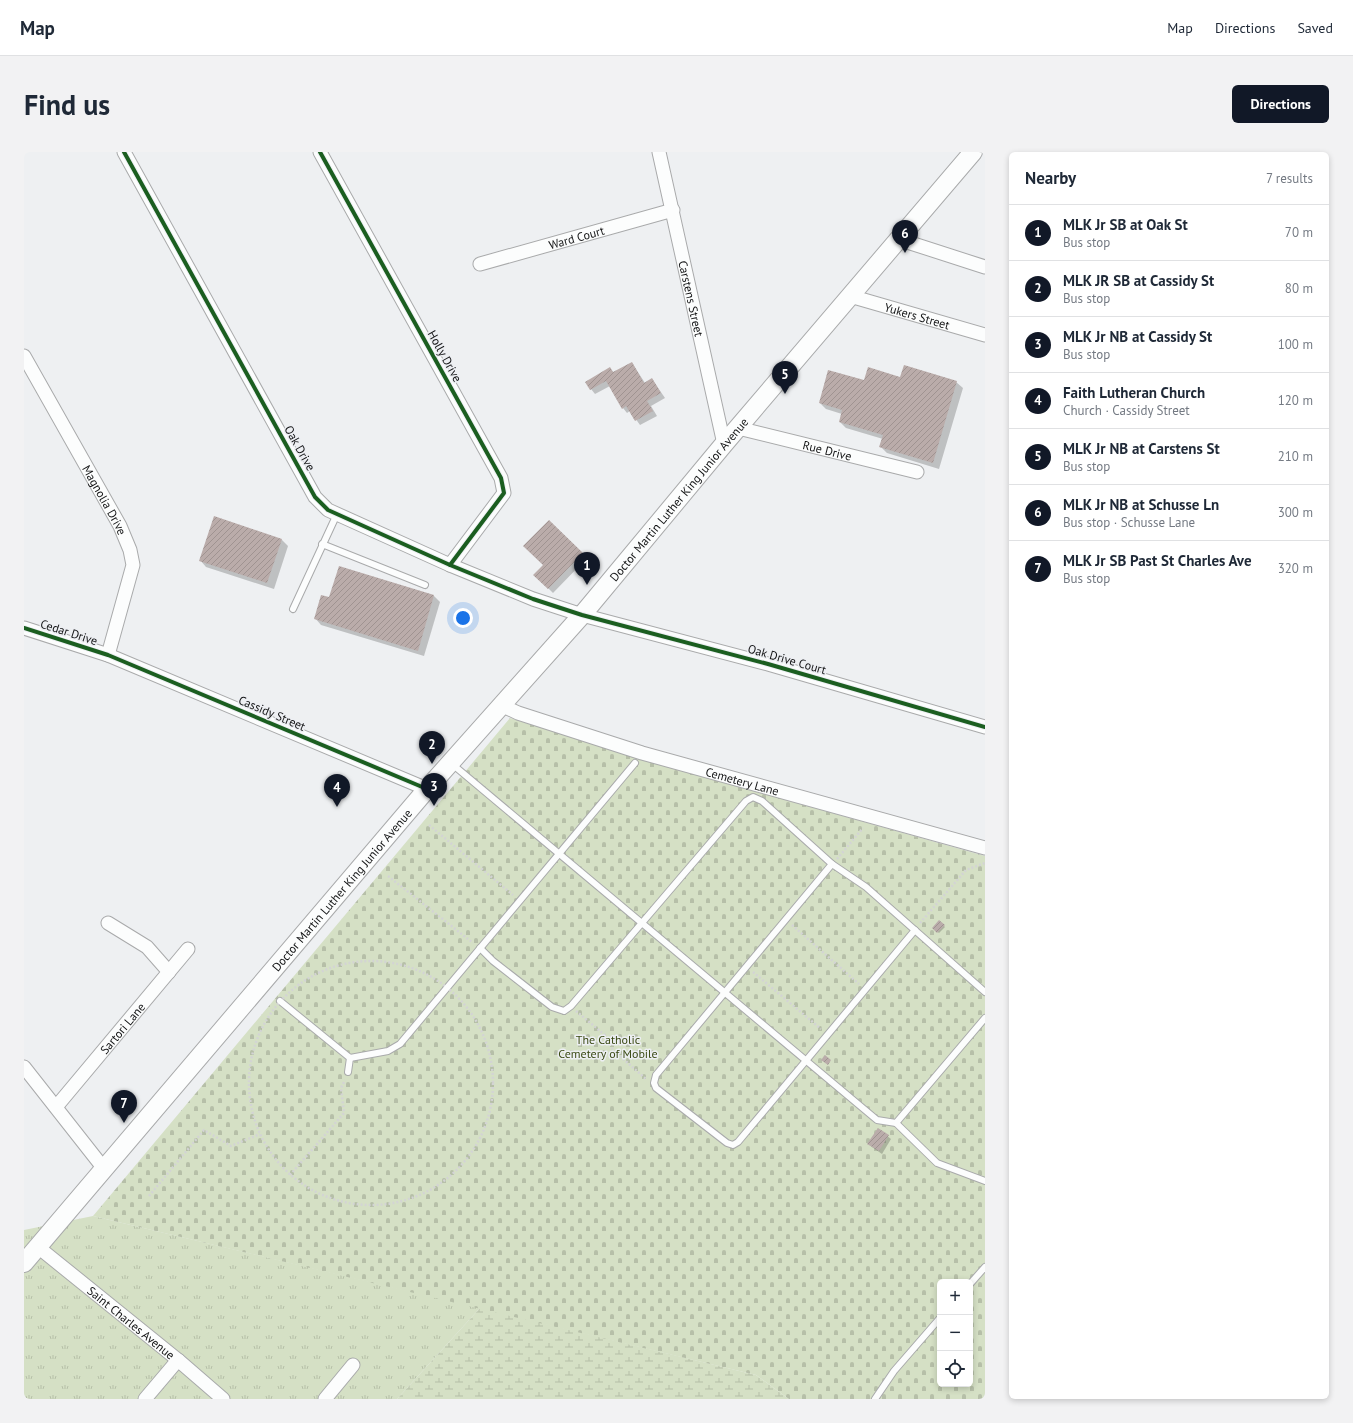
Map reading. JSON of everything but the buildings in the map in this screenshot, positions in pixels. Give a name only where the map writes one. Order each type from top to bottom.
[{"type":"main road","name":"Doctor Martin Luther King Junior Avenue","points":[[24,1263],[105,1170],[428,789],[582,615],[724,444],[973,152]]},
{"type":"street","name":"Oak Drive","points":[[124,152],[315,497],[328,510],[450,566],[533,599],[582,615]]},
{"type":"street","name":"Holly Drive","points":[[320,152],[501,478],[504,493],[450,566]]},
{"type":"street","name":"Carstens Street","points":[[659,152],[724,444]]},
{"type":"street","name":"Ward Court","points":[[480,264],[673,210]]},
{"type":"street","points":[[898,239],[985,267]]},
{"type":"street","name":"Yukers Street","points":[[850,296],[985,335]]},
{"type":"street","name":"Magnolia Drive","points":[[24,356],[120,526],[130,550],[133,566],[108,655]]},
{"type":"street","name":"Rue Drive","points":[[738,428],[917,472]]},
{"type":"street","name":"Oak Drive Court","points":[[582,615],[768,664],[985,727]]},
{"type":"street","name":"Cedar Drive","points":[[24,628],[108,655]]},
{"type":"street","name":"Cassidy Street","points":[[108,655],[428,789]]},
{"type":"street","name":"Cemetery Lane","points":[[503,706],[518,713],[642,753],[985,848]]},
{"type":"street","points":[[108,923],[146,947],[169,972]]},
{"type":"street","name":"Sartori Lane","points":[[56,1107],[188,949]]},
{"type":"street","points":[[24,1067],[105,1170]]},
{"type":"street","name":"Saint Charles Avenue","points":[[38,1247],[178,1360],[223,1399]]},
{"type":"street","points":[[145,1399],[178,1360]]},
{"type":"street","points":[[324,1399],[353,1365]]},
{"type":"lane","points":[[293,609],[337,514]]},
{"type":"lane","points":[[322,544],[425,585]]},
{"type":"lane","points":[[280,1001],[350,1058],[388,1051],[400,1044],[635,763]]},
{"type":"lane","points":[[451,764],[877,1120],[896,1123],[937,1163],[985,1181]]},
{"type":"lane","points":[[480,948],[492,960],[552,1007],[564,1011],[571,1006],[746,801],[754,797],[762,800],[832,864],[866,887],[985,992]]},
{"type":"lane","points":[[832,864],[656,1075],[654,1083],[656,1088],[727,1143],[733,1145],[738,1142],[915,930]]},
{"type":"lane","points":[[896,1123],[985,1018]]},
{"type":"lane","points":[[348,1072],[350,1058]]},
{"type":"lane","points":[[973,1281],[985,1267]]},
{"type":"lane","points":[[875,1399],[894,1371],[937,1321]]},
{"type":"path","points":[[429,825],[520,900]]},
{"type":"path","points":[[832,864],[864,828]]},
{"type":"path","points":[[915,930],[966,870],[985,862]]},
{"type":"path","points":[[388,876],[480,948]]},
{"type":"path","points":[[786,920],[865,990]]},
{"type":"path","points":[[361,960],[392,962],[406,966],[421,971],[448,987],[472,1013],[488,1045],[492,1066],[494,1080],[490,1115],[476,1148],[453,1175],[424,1195],[390,1205],[354,1205],[320,1195],[290,1175],[273,1156],[260,1134],[252,1107],[249,1079],[252,1058],[264,1025],[280,1001],[303,981],[324,970],[330,967],[361,960]]},
{"type":"path","points":[[747,966],[828,1035]]},
{"type":"path","points":[[571,1006],[606,1036],[613,1050],[647,1080],[654,1083]]},
{"type":"path","points":[[290,1175],[344,1113],[341,1088],[348,1072]]},
{"type":"path","points":[[149,1196],[204,1130],[231,1146],[260,1134]]},
{"type":"green space","name":"The Catholic Cemetery of Mobile","points":[[510,718],[647,761],[985,856],[985,1399],[789,1399],[756,1375],[93,1216]]},
{"type":"green space","points":[[93,1216],[480,1308],[397,1399],[24,1399],[24,1230]]},
{"type":"green space","points":[[480,1308],[756,1375],[789,1399],[397,1399]]},
{"type":"cycle path","points":[[124,152],[315,497],[328,510],[450,565],[533,599],[582,615],[768,664],[985,727]]},
{"type":"cycle path","points":[[320,152],[501,478],[504,493],[450,565]]},
{"type":"cycle path","points":[[24,628],[108,655],[427,789]]},
{"type":"place","name":"MLK Jr NB at Schusse Ln","points":[[905,253]]},
{"type":"place","name":"MLK Jr NB at Carstens St","points":[[785,394]]},
{"type":"place","name":"MLK Jr SB at Oak St","points":[[587,585]]},
{"type":"place","name":"MLK JR SB at Cassidy St","points":[[432,764]]},
{"type":"place","name":"MLK Jr NB at Cassidy St","points":[[434,806]]},
{"type":"place","name":"Faith Lutheran Church","points":[[337,807]]},
{"type":"place","name":"MLK Jr SB Past St Charles Ave","points":[[124,1123]]}]
